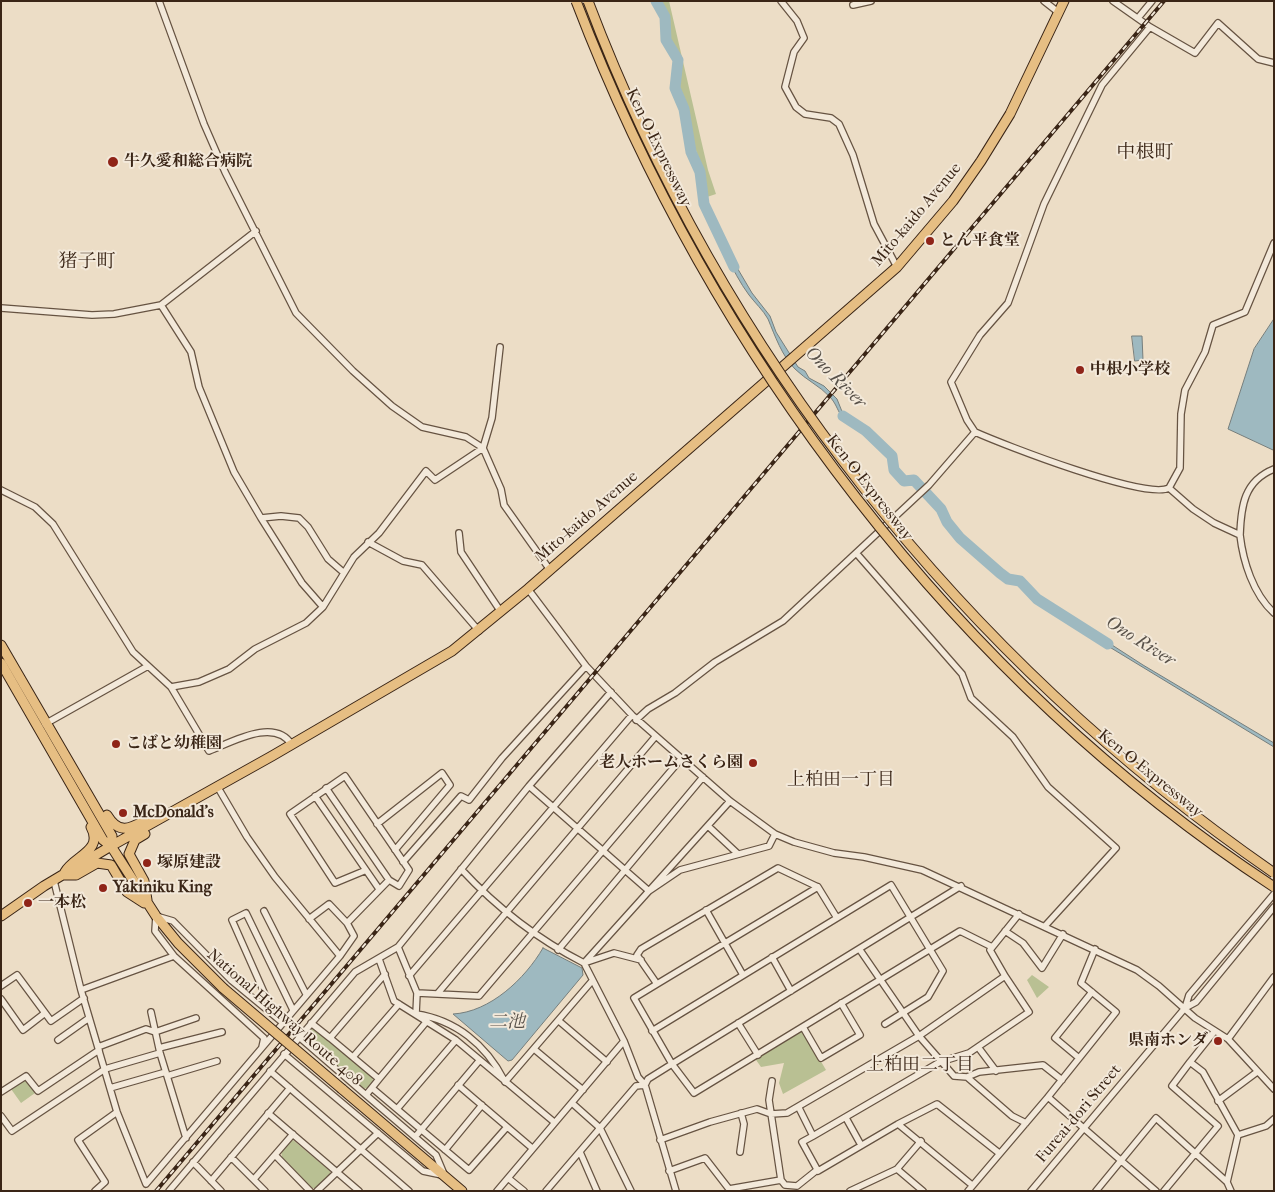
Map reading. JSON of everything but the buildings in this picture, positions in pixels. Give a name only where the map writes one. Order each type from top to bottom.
[{"type":"highway","name":"Ken-O Expressway","points":[[576,1],[643,156],[688,244],[771,380],[840,477],[928,584],[978,638],[1038,697],[1152,796],[1226,854],[1274,887]]},
{"type":"highway","name":"Ken-O Expressway","points":[[588,1],[654,154],[732,298],[793,392],[873,502],[985,629],[1050,694],[1103,742],[1168,795],[1274,873]]},
{"type":"highway","name":"Mito-kaido Avenue","points":[[1,916],[111,846],[292,745],[452,651],[479,631],[528,589],[897,267],[953,201],[981,161],[1010,114],[1064,1]]},
{"type":"highway","points":[[1,645],[74,790],[94,838],[91,850],[69,864],[63,875],[76,875],[97,863],[111,865],[127,892],[148,906]]},
{"type":"highway","points":[[1,664],[84,788],[112,836],[111,846]]},
{"type":"highway","points":[[84,788],[94,794],[112,824],[122,829],[131,827],[169,809],[176,810]]},
{"type":"highway","points":[[74,790],[103,840],[111,846]]},
{"type":"highway","points":[[148,906],[144,881],[130,854],[135,840],[149,832],[160,819]]},
{"type":"highway","name":"National Highway Route 408","points":[[111,846],[148,906],[185,950],[223,988],[462,1191]]},
{"type":"street","points":[[159,1],[204,124],[225,172],[296,313],[353,371],[392,406],[422,427],[466,437],[483,448],[501,489],[504,505],[550,570]]},
{"type":"street","points":[[781,1],[797,22],[804,38],[794,52],[785,87],[796,107],[805,114],[831,118],[839,124],[853,155],[874,224],[897,267]]},
{"type":"street","points":[[853,5],[871,1]]},
{"type":"street","points":[[1044,1],[1058,12]]},
{"type":"street","points":[[1113,1],[1150,27],[1195,53],[1218,23],[1258,59],[1274,64]]},
{"type":"street","points":[[1138,18],[1152,1]]},
{"type":"street","points":[[1150,27],[1102,84],[1044,204],[1008,303],[980,335],[952,382],[967,420],[975,432],[1101,479],[1152,490],[1169,488],[1180,468],[1181,414],[1186,390],[1205,352],[1213,325],[1245,312],[1274,243]]},
{"type":"street","points":[[1,308],[92,315],[114,314],[161,305],[256,231]]},
{"type":"street","points":[[161,305],[191,352],[199,388],[234,472],[302,583],[323,607]]},
{"type":"street","points":[[171,687],[199,682],[229,669],[255,649],[306,623],[323,607],[343,572],[368,542],[379,533],[426,471],[435,480],[483,448],[492,418],[500,347]]},
{"type":"street","points":[[409,976],[634,718],[675,693],[715,662],[783,621],[858,554],[929,485],[975,432]]},
{"type":"street","points":[[1274,469],[1258,477],[1249,486],[1241,515],[1240,535],[1241,550],[1254,585],[1274,613]]},
{"type":"street","points":[[1169,488],[1193,510],[1214,523],[1240,535]]},
{"type":"street","points":[[1,490],[35,508],[53,524],[133,652],[171,687],[209,751],[243,737],[271,731],[287,738],[292,745]]},
{"type":"street","points":[[261,518],[281,516],[299,518],[308,527],[328,559],[343,572]]},
{"type":"street","points":[[459,533],[461,552],[501,612]]},
{"type":"street","points":[[368,542],[403,560],[422,566],[479,631]]},
{"type":"street","points":[[858,554],[962,674],[971,698],[1013,737],[1048,787],[1116,848],[1045,926]]},
{"type":"street","points":[[528,589],[586,666],[634,718],[730,801],[775,834],[794,842],[834,853],[864,857],[922,870],[961,886],[1095,949],[1136,970],[1185,1008],[1194,1018],[1228,1039],[1274,1089]]},
{"type":"street","points":[[43,726],[148,666]]},
{"type":"street","points":[[403,862],[460,796],[469,800],[502,758],[586,666]]},
{"type":"street","points":[[170,1191],[354,972],[398,947],[529,786],[611,692]]},
{"type":"street","points":[[438,993],[656,737]]},
{"type":"street","points":[[417,993],[478,996],[681,759]]},
{"type":"street","points":[[377,824],[442,773],[450,785],[395,850]]},
{"type":"street","points":[[326,788],[389,880],[399,886],[409,870],[345,776],[326,788],[290,814],[335,884],[364,871]]},
{"type":"street","points":[[558,950],[703,777]]},
{"type":"street","points":[[217,786],[247,838],[340,956]]},
{"type":"street","points":[[529,786],[649,891]]},
{"type":"street","points":[[315,796],[364,871],[379,889]]},
{"type":"street","points":[[584,963],[730,801]]},
{"type":"street","points":[[708,826],[738,854]]},
{"type":"street","points":[[649,891],[680,870],[769,846],[775,834]]},
{"type":"street","points":[[657,984],[638,955],[641,948],[778,868],[818,887],[837,918]]},
{"type":"street","points":[[461,869],[483,892],[532,933],[558,950],[584,963],[624,1041],[638,1077],[644,1084],[676,1191]]},
{"type":"street","points":[[347,923],[389,880]]},
{"type":"street","points":[[54,881],[81,990],[117,1112],[146,1184],[340,956],[354,936],[347,923],[329,904],[309,919]]},
{"type":"street","points":[[652,1031],[891,885],[943,971],[928,997],[884,1024]]},
{"type":"street","points":[[546,1191],[636,1086],[644,1084],[648,1079],[672,1064],[860,950],[961,886]]},
{"type":"street","points":[[818,887],[634,998],[672,1064],[694,1093],[960,931],[992,947]]},
{"type":"street","name":"Fureai-dori Street","points":[[1185,1008],[1189,995],[1274,894]]},
{"type":"street","name":"Fureai-dori Street","points":[[1031,1191],[1185,1008],[1196,1002],[1274,907]]},
{"type":"street","points":[[706,910],[743,975]]},
{"type":"street","points":[[264,911],[306,994]]},
{"type":"street","points":[[270,1012],[268,999],[232,920],[246,913],[294,1010]]},
{"type":"street","points":[[817,1170],[802,1142],[940,1062],[969,1053],[1029,1012],[990,950],[1019,914]]},
{"type":"street","points":[[260,1051],[264,1038],[174,956],[156,932],[156,916],[173,921],[202,954],[283,1023]]},
{"type":"street","points":[[1005,931],[1023,943],[1042,968],[1063,934]]},
{"type":"street","points":[[398,947],[417,993],[416,1014]]},
{"type":"street","points":[[968,1191],[1048,1097],[1116,1012],[1081,983],[1095,949]]},
{"type":"street","points":[[860,950],[919,1036],[954,1076],[967,1077],[980,1072],[1043,1065],[1062,1080]]},
{"type":"street","points":[[584,963],[614,953],[641,960]]},
{"type":"street","points":[[81,990],[174,956]]},
{"type":"street","points":[[772,957],[791,991]]},
{"type":"street","points":[[379,959],[394,1001],[456,1040],[554,1122]]},
{"type":"street","points":[[330,1038],[384,974]]},
{"type":"street","points":[[1,986],[17,975],[51,1021],[84,998]]},
{"type":"street","points":[[660,1140],[757,1108],[771,1114],[787,1113],[800,1108],[919,1036],[1005,976]]},
{"type":"street","points":[[1228,1039],[1274,977]]},
{"type":"street","points":[[505,1082],[592,981]]},
{"type":"street","points":[[1079,1058],[1055,1038],[1092,992]]},
{"type":"street","points":[[1,999],[23,1030],[45,1013]]},
{"type":"street","points":[[803,1027],[821,1058],[860,1035],[841,1003]]},
{"type":"street","points":[[353,1056],[399,1004]]},
{"type":"street","points":[[151,1012],[166,1074],[186,1138]]},
{"type":"street","points":[[416,1014],[437,1018],[474,1040],[496,1064],[505,1082]]},
{"type":"street","points":[[58,1040],[90,1018]]},
{"type":"street","points":[[1,1092],[26,1076],[38,1091],[98,1048],[146,1029],[155,1032],[196,1018]]},
{"type":"street","points":[[559,1021],[607,1062]]},
{"type":"street","points":[[366,1095],[426,1022]]},
{"type":"street","points":[[311,1023],[379,1079]]},
{"type":"street","points":[[738,1023],[758,1055]]},
{"type":"street","points":[[1,1116],[12,1131],[105,1069],[160,1050],[222,1032]]},
{"type":"street","points":[[1164,1191],[1218,1126],[1172,1086],[1214,1032]]},
{"type":"street","points":[[299,1037],[436,1155],[444,1175]]},
{"type":"street","points":[[397,1109],[456,1040]]},
{"type":"street","points":[[497,1191],[624,1041]]},
{"type":"street","points":[[978,1046],[996,1071]]},
{"type":"street","points":[[534,1049],[583,1090]]},
{"type":"street","points":[[284,1054],[423,1171],[444,1175]]},
{"type":"street","points":[[110,1088],[217,1061]]},
{"type":"street","points":[[415,1137],[479,1061]]},
{"type":"street","points":[[1190,1062],[1204,1072],[1238,1136],[1227,1182]]},
{"type":"street","points":[[270,1071],[409,1191]]},
{"type":"street","points":[[1218,1101],[1257,1072]]},
{"type":"street","points":[[967,1077],[1012,1116],[1026,1123]]},
{"type":"street","points":[[772,1081],[769,1100],[781,1180],[785,1185],[798,1186],[817,1170],[937,1104],[999,1154]]},
{"type":"street","points":[[458,1085],[532,1148]]},
{"type":"street","points":[[211,1181],[290,1088]]},
{"type":"street","points":[[372,1088],[469,1170],[507,1127]]},
{"type":"street","points":[[1048,1097],[1156,1191]]},
{"type":"street","points":[[572,1103],[600,1128],[631,1191]]},
{"type":"street","points":[[445,1150],[482,1106]]},
{"type":"street","points":[[800,1108],[813,1136]]},
{"type":"street","points":[[95,1191],[105,1182],[78,1140],[117,1112]]},
{"type":"street","points":[[268,1113],[359,1191]]},
{"type":"street","points":[[740,1152],[744,1124],[741,1113]]},
{"type":"street","points":[[846,1118],[861,1145]]},
{"type":"street","points":[[1096,1191],[1156,1118],[1227,1182],[1231,1191]]},
{"type":"street","points":[[1238,1136],[1266,1126],[1274,1119]]},
{"type":"street","points":[[898,1124],[921,1141],[972,1185]]},
{"type":"street","points":[[317,1191],[378,1133]]},
{"type":"street","points":[[254,1179],[293,1134]]},
{"type":"street","points":[[850,1191],[861,1189],[896,1169],[921,1141]]},
{"type":"street","points":[[580,1152],[597,1191]]},
{"type":"street","points":[[276,1155],[310,1191]]},
{"type":"street","points":[[231,1157],[265,1191]]},
{"type":"street","points":[[669,1171],[705,1158],[729,1189],[781,1180]]},
{"type":"street","points":[[193,1162],[220,1191]]},
{"type":"street","points":[[896,1169],[923,1191]]},
{"type":"street","points":[[508,1178],[524,1191]]},
{"type":"street","points":[[1144,1191],[1148,1184]]},
{"type":"green space","points":[[659,1],[669,1],[708,170],[716,194],[707,197],[703,170],[693,142],[687,110],[676,89],[680,63],[671,47],[666,16],[660,9]]},
{"type":"green space","points":[[1032,975],[1049,987],[1037,998],[1027,980]]},
{"type":"green space","points":[[311,1029],[316,1029],[372,1075],[373,1081],[367,1088],[363,1089],[306,1042],[305,1037]]},
{"type":"green space","points":[[798,1031],[803,1031],[826,1070],[783,1094],[779,1083],[784,1063],[761,1067],[754,1057]]},
{"type":"green space","points":[[25,1079],[35,1093],[21,1103],[11,1089]]},
{"type":"green space","points":[[293,1140],[330,1171],[331,1175],[316,1188],[312,1188],[282,1157],[281,1150]]},
{"type":"water","points":[[729,254],[752,293],[770,316],[776,332],[798,367],[805,371],[809,378],[824,386],[837,399],[843,414],[856,422],[854,425],[844,419],[826,393],[790,364],[779,346],[768,319],[737,276],[726,255]]},
{"type":"water","points":[[1274,319],[1273,450],[1228,429],[1254,349]]},
{"type":"water","points":[[1132,336],[1142,336],[1143,360],[1135,361]]},
{"type":"water","points":[[1095,634],[1143,665],[1274,743],[1274,747],[1093,637]]},
{"type":"water","name":"二池","points":[[543,948],[582,968],[583,975],[512,1060],[508,1061],[453,1014],[467,1012],[480,1007],[505,992],[527,971]]},
{"type":"waterway","name":"Ono River","points":[[656,1],[665,17],[666,40],[678,60],[675,88],[684,109],[691,152],[700,172],[704,204],[734,267]]},
{"type":"waterway","name":"Ono River","points":[[843,416],[866,431],[892,456],[894,470],[904,481],[914,480],[941,509],[947,522],[960,538],[1000,573],[1008,579],[1020,581],[1037,599],[1108,644]]},
{"type":"railway","points":[[156,1191],[1164,1]]},
{"type":"place","name":"牛久愛和総合病院","points":[[113,162]]},
{"type":"place","name":"とん平食堂","points":[[930,241]]},
{"type":"place","name":"中根小学校","points":[[1080,370]]},
{"type":"place","name":"こばと幼稚園","points":[[116,744]]},
{"type":"place","name":"老人ホームさくら園","points":[[753,763]]},
{"type":"place","name":"McDonald's","points":[[123,813]]},
{"type":"place","name":"塚原建設","points":[[147,863]]},
{"type":"place","name":"Yakiniku King","points":[[103,888]]},
{"type":"place","name":"一本松","points":[[28,903]]},
{"type":"place","name":"県南ホンダ","points":[[1218,1041]]},
{"type":"district","name":"中根町","points":[[1145,153]]},
{"type":"district","name":"猪子町","points":[[87,262]]},
{"type":"district","name":"上柏田一丁目","points":[[841,781]]},
{"type":"district","name":"上柏田二丁目","points":[[920,1066]]}]
